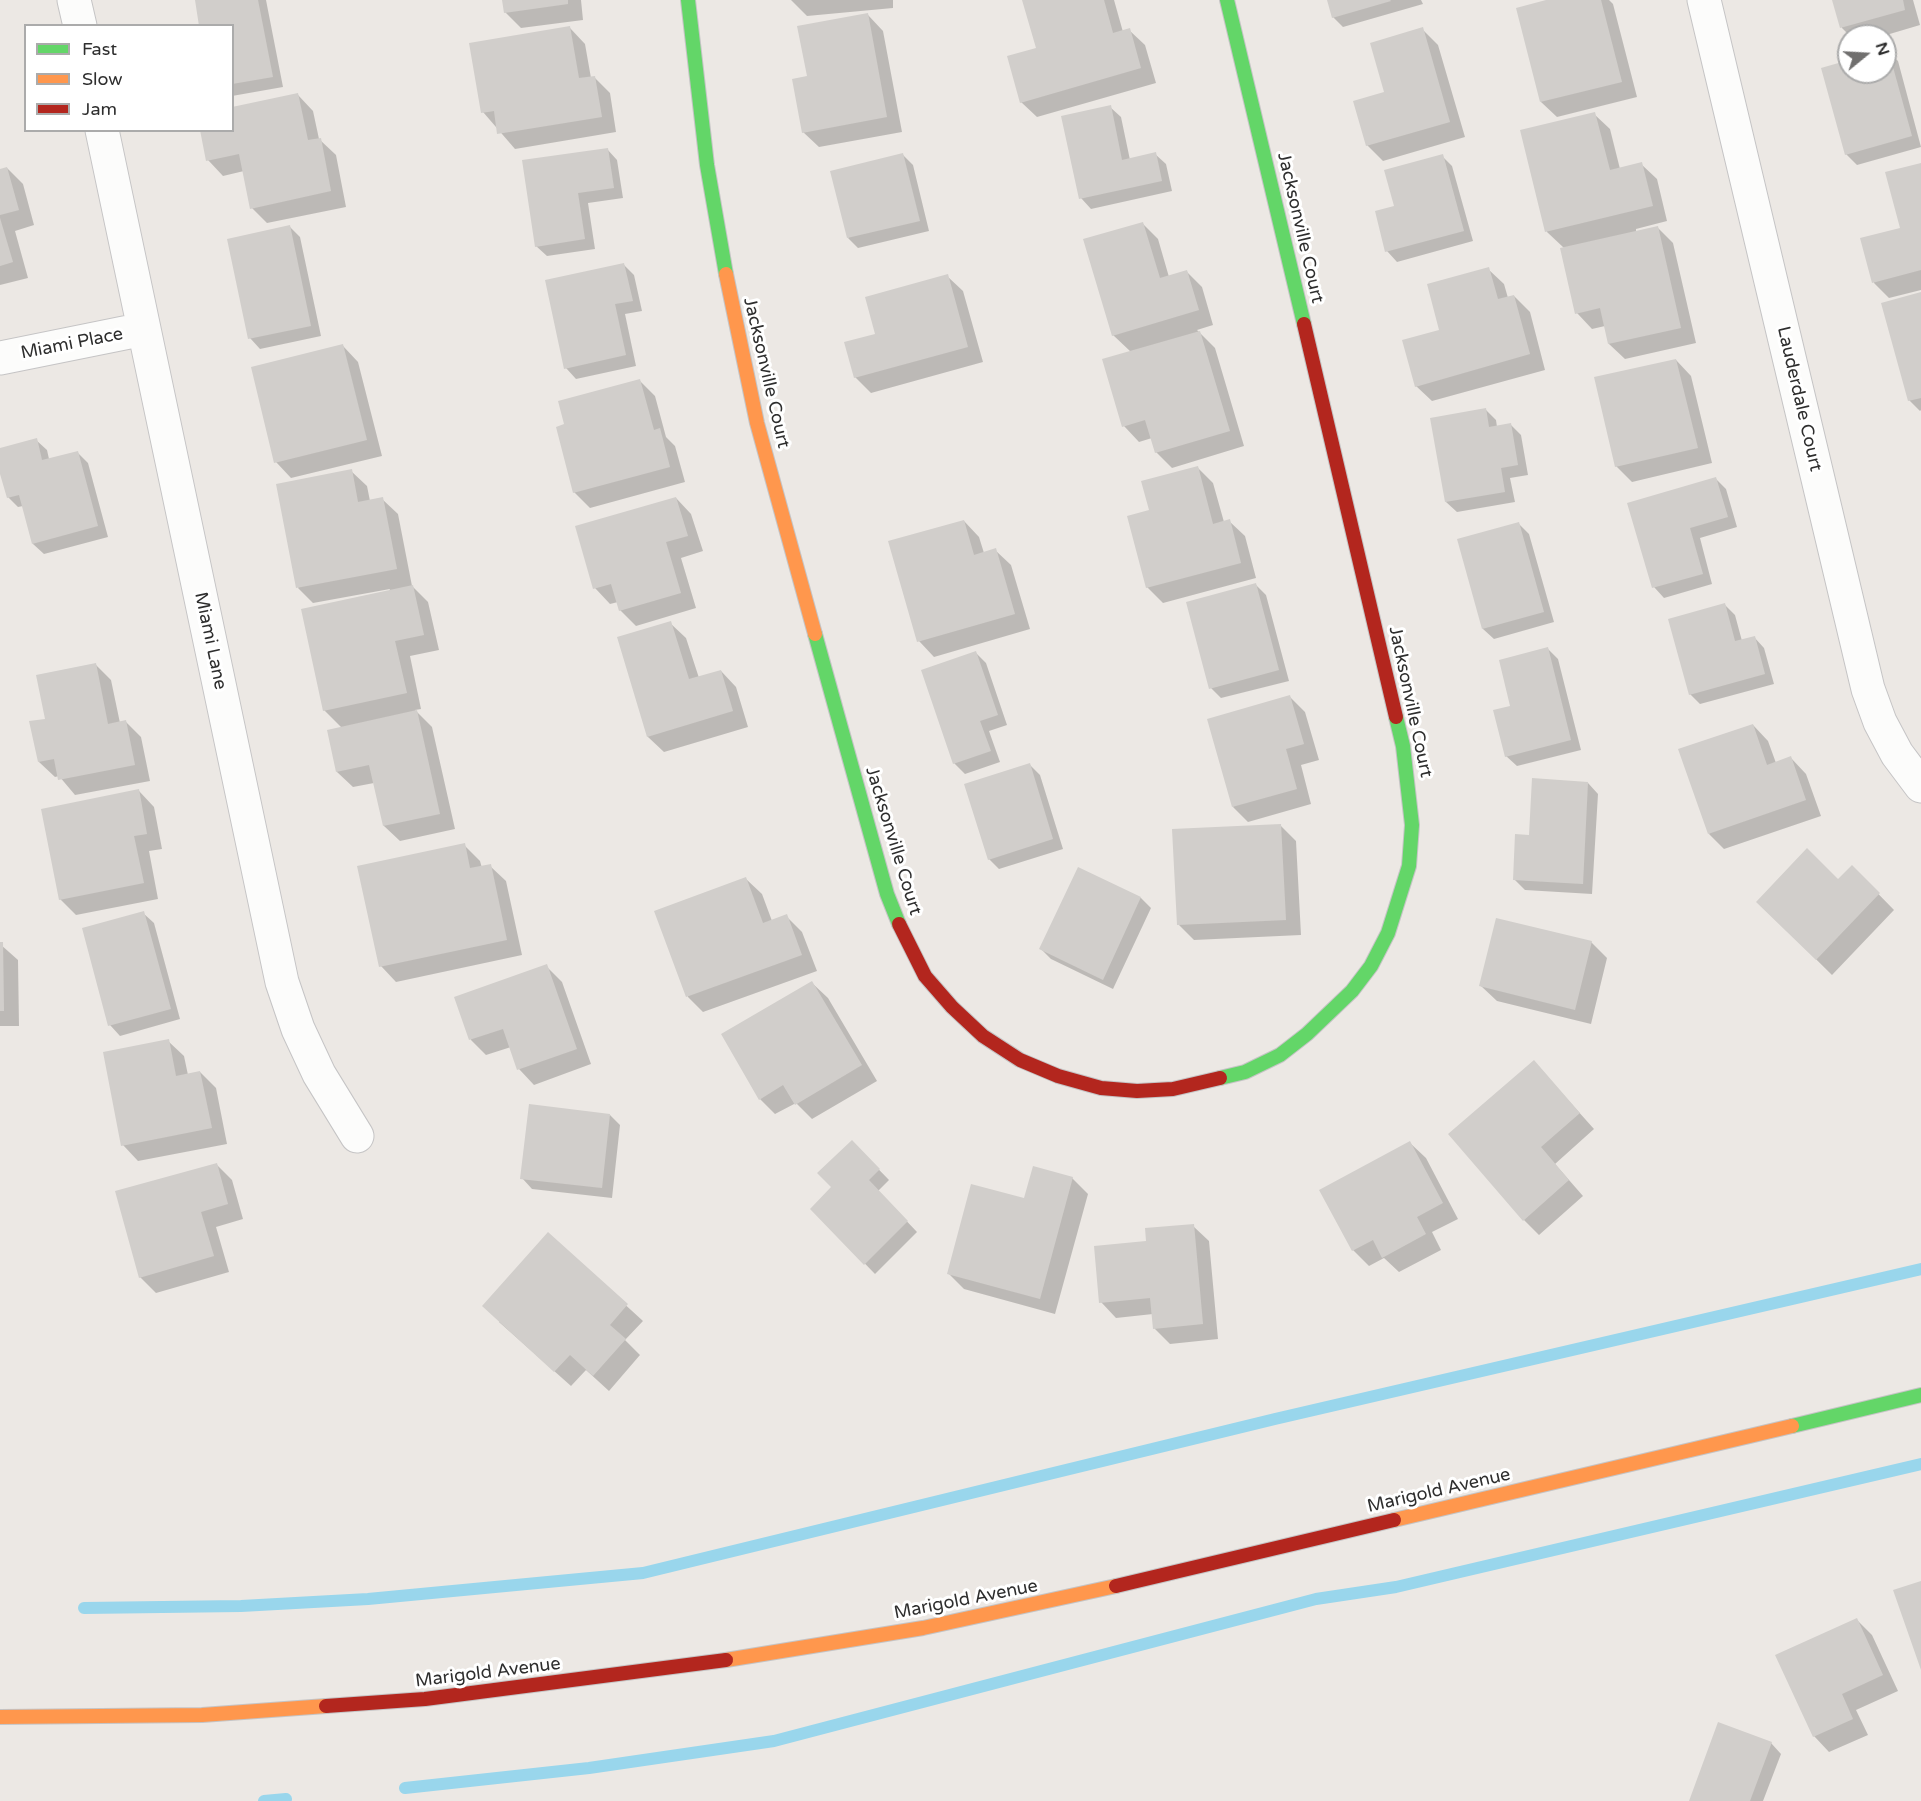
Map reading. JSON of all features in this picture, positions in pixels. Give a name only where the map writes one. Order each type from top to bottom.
[{"type":"street","points":[[74,0],[80,24]]},
{"type":"street","name":"Jacksonville Court","points":[[688,0],[707,165],[729,289],[757,423],[887,894],[903,936],[925,976],[952,1007],[983,1036],[1020,1060],[1058,1076],[1101,1088],[1137,1091],[1173,1089],[1245,1072],[1280,1055],[1307,1034],[1352,991],[1371,966],[1388,933],[1409,866],[1410,796],[1403,746],[1227,0]]},
{"type":"street","name":"Lauderdale Court","points":[[1704,0],[1868,689],[1880,722],[1897,754],[1921,786]]},
{"type":"street","name":"Miami Lane","points":[[102,132],[282,982],[298,1029],[319,1074],[357,1136]]},
{"type":"street","name":"Miami Place","points":[[0,358],[144,329]]},
{"type":"street","name":"Marigold Avenue","points":[[0,1717],[202,1715],[424,1699],[674,1669],[902,1631],[1012,1611],[1921,1395]]},
{"type":"building","points":[[195,0],[258,0],[273,77],[234,84],[234,24],[199,24]]},
{"type":"building","points":[[502,0],[568,0],[568,4],[504,13]]},
{"type":"building","points":[[1022,0],[1104,0],[1113,33],[1130,28],[1141,68],[1020,103],[1007,56],[1036,48]]},
{"type":"building","points":[[1327,0],[1390,0],[1391,1],[1332,18]]},
{"type":"building","points":[[1546,0],[1601,0],[1622,82],[1540,102],[1516,8]]},
{"type":"building","points":[[1832,0],[1903,0],[1905,10],[1854,24],[1839,24]]},
{"type":"building","points":[[868,13],[887,117],[802,133],[792,79],[807,76],[797,26]]},
{"type":"building","points":[[570,26],[579,78],[595,76],[602,117],[497,134],[494,111],[481,113],[469,43]]},
{"type":"building","points":[[1423,27],[1450,122],[1366,146],[1353,101],[1384,92],[1370,43]]},
{"type":"building","points":[[1837,63],[1837,84],[1897,84],[1897,82],[1912,136],[1845,155],[1821,68]]},
{"type":"building","points":[[298,93],[308,140],[321,138],[331,191],[250,209],[239,154],[206,161],[200,132],[234,132],[234,107]]},
{"type":"building","points":[[1111,105],[1122,160],[1156,152],[1162,181],[1079,199],[1061,116]]},
{"type":"building","points":[[1595,112],[1610,170],[1642,162],[1653,206],[1545,232],[1520,130]]},
{"type":"building","points":[[608,148],[614,188],[578,193],[585,239],[535,247],[522,160]]},
{"type":"building","points":[[903,153],[920,221],[847,238],[830,171]]},
{"type":"building","points":[[1443,154],[1464,231],[1385,252],[1375,211],[1394,206],[1384,170]]},
{"type":"building","points":[[1921,163],[1921,270],[1872,283],[1860,238],[1900,228],[1885,172]]},
{"type":"building","points":[[7,167],[19,210],[0,215],[0,169]]},
{"type":"building","points":[[0,218],[13,262],[0,266]]},
{"type":"building","points":[[1143,222],[1160,278],[1187,270],[1199,310],[1112,336],[1083,239]]},
{"type":"building","points":[[290,225],[311,326],[248,339],[227,239]]},
{"type":"building","points":[[1658,226],[1681,328],[1608,344],[1600,308],[1575,314],[1560,248]]},
{"type":"building","points":[[624,263],[633,301],[615,304],[626,355],[564,369],[545,280]]},
{"type":"building","points":[[1489,267],[1498,299],[1514,295],[1530,354],[1415,387],[1402,340],[1439,330],[1427,284]]},
{"type":"building","points":[[948,274],[968,347],[854,378],[844,342],[875,334],[865,297]]},
{"type":"building","points":[[1921,292],[1921,398],[1908,401],[1881,303]]},
{"type":"building","points":[[1200,331],[1230,431],[1155,453],[1145,420],[1122,427],[1102,359]]},
{"type":"building","points":[[343,344],[367,440],[274,463],[251,367]]},
{"type":"building","points":[[1676,359],[1698,448],[1615,467],[1594,377]]},
{"type":"building","points":[[640,379],[654,430],[660,428],[670,467],[573,493],[556,427],[564,424],[558,401]]},
{"type":"building","points":[[1486,408],[1489,427],[1511,423],[1518,465],[1501,468],[1505,492],[1445,502],[1430,418]]},
{"type":"building","points":[[37,438],[42,460],[78,451],[98,526],[32,544],[19,495],[7,498],[0,474],[0,448]]},
{"type":"building","points":[[1198,466],[1213,524],[1230,519],[1241,563],[1146,588],[1127,516],[1149,510],[1141,481]]},
{"type":"building","points":[[352,469],[358,502],[383,497],[397,569],[296,588],[276,484]]},
{"type":"building","points":[[1716,477],[1728,517],[1690,528],[1703,574],[1652,588],[1627,503]]},
{"type":"building","points":[[676,497],[688,536],[666,542],[681,593],[619,611],[611,584],[593,589],[575,526]]},
{"type":"building","points":[[964,520],[974,555],[996,548],[1015,614],[917,642],[888,541]]},
{"type":"building","points":[[1519,522],[1544,612],[1482,629],[1457,539]]},
{"type":"building","points":[[1256,583],[1279,670],[1209,689],[1186,602]]},
{"type":"building","points":[[413,585],[424,635],[395,641],[407,693],[323,711],[301,609]]},
{"type":"building","points":[[1725,603],[1735,641],[1755,636],[1765,674],[1689,695],[1668,619]]},
{"type":"building","points":[[671,621],[689,679],[721,670],[733,711],[647,737],[617,637]]},
{"type":"building","points":[[1548,647],[1571,740],[1505,757],[1493,710],[1510,706],[1499,660]]},
{"type":"building","points":[[976,651],[998,715],[980,721],[991,751],[953,764],[921,670]]},
{"type":"building","points":[[96,663],[108,724],[126,720],[135,765],[58,780],[54,759],[38,762],[29,721],[45,719],[36,675]]},
{"type":"building","points":[[1290,695],[1304,744],[1286,749],[1297,789],[1232,807],[1207,719]]},
{"type":"building","points":[[417,710],[440,814],[383,826],[369,765],[336,772],[327,730]]},
{"type":"building","points":[[1753,724],[1767,765],[1791,756],[1806,800],[1708,834],[1678,749]]},
{"type":"building","points":[[1030,763],[1053,839],[988,860],[964,784]]},
{"type":"building","points":[[1532,778],[1588,782],[1583,884],[1513,880],[1515,834],[1529,835]]},
{"type":"building","points":[[139,789],[147,834],[134,836],[144,883],[59,900],[41,809]]},
{"type":"building","points":[[1281,824],[1286,920],[1177,925],[1172,829]]},
{"type":"building","points":[[465,843],[470,868],[491,864],[507,940],[379,967],[357,866]]},
{"type":"building","points":[[1807,848],[1838,879],[1852,865],[1880,893],[1816,960],[1756,902]]},
{"type":"building","points":[[1078,867],[1141,897],[1103,980],[1039,949]]},
{"type":"building","points":[[746,877],[763,923],[787,914],[802,955],[686,997],[654,911]]},
{"type":"building","points":[[144,911],[171,1009],[108,1026],[82,928]]},
{"type":"building","points":[[1496,918],[1592,941],[1575,1010],[1479,986]]},
{"type":"building","points":[[0,942],[3,942],[4,1011],[0,1011]]},
{"type":"building","points":[[547,964],[577,1049],[517,1070],[503,1029],[469,1040],[454,997]]},
{"type":"building","points":[[812,981],[862,1065],[795,1105],[783,1085],[759,1100],[721,1034]]},
{"type":"building","points":[[169,1039],[176,1076],[200,1071],[212,1128],[121,1146],[103,1052]]},
{"type":"building","points":[[1534,1060],[1580,1113],[1541,1147],[1569,1180],[1523,1221],[1448,1134]]},
{"type":"building","points":[[529,1104],[610,1114],[602,1188],[520,1179]]},
{"type":"building","points":[[852,1140],[880,1169],[869,1180],[908,1221],[864,1265],[810,1209],[831,1187],[817,1173]]},
{"type":"building","points":[[1410,1141],[1443,1203],[1417,1217],[1426,1234],[1382,1258],[1373,1240],[1352,1251],[1319,1190]]},
{"type":"building","points":[[217,1163],[228,1204],[201,1212],[214,1256],[139,1278],[115,1191]]},
{"type":"building","points":[[1033,1166],[1073,1177],[1040,1299],[947,1274],[971,1184],[1024,1198]]},
{"type":"building","points":[[1194,1224],[1203,1324],[1153,1329],[1150,1298],[1099,1303],[1094,1246],[1146,1241],[1145,1228]]},
{"type":"building","points":[[548,1232],[628,1304],[610,1325],[626,1339],[593,1376],[570,1355],[554,1372],[482,1306]]},
{"type":"building","points":[[1921,1581],[1921,1670],[1893,1590]]},
{"type":"building","points":[[1857,1618],[1883,1675],[1842,1694],[1853,1719],[1813,1737],[1775,1655]]},
{"type":"building","points":[[1718,1722],[1772,1742],[1750,1801],[1689,1801]]},
{"type":"waterway","points":[[84,1608],[241,1606],[368,1599],[643,1573],[1275,1419],[1921,1269]]},
{"type":"waterway","points":[[405,1788],[589,1768],[774,1741],[1316,1599],[1396,1587],[1921,1464]]},
{"type":"waterway","points":[[264,1801],[286,1799]]},
{"type":"traffic: fast","points":[[688,0],[707,165],[726,274]]},
{"type":"traffic: fast","points":[[1227,0],[1304,324]]},
{"type":"traffic: fast","points":[[815,634],[887,894],[899,924]]},
{"type":"traffic: fast","points":[[1220,1078],[1245,1072],[1280,1055],[1307,1034],[1352,991],[1371,966],[1388,933],[1409,866],[1412,825],[1403,746],[1396,717]]},
{"type":"traffic: fast","points":[[1792,1426],[1921,1395]]},
{"type":"traffic: slow","points":[[726,274],[757,423],[815,634]]},
{"type":"traffic: slow","points":[[1394,1520],[1792,1426]]},
{"type":"traffic: slow","points":[[726,1660],[923,1628],[1116,1586]]},
{"type":"traffic: slow","points":[[0,1717],[202,1715],[326,1706]]},
{"type":"traffic: jam","points":[[1304,324],[1396,717]]},
{"type":"traffic: jam","points":[[899,924],[925,976],[952,1007],[983,1036],[1020,1060],[1058,1076],[1101,1088],[1137,1091],[1173,1089],[1220,1078]]},
{"type":"traffic: jam","points":[[1116,1586],[1394,1520]]},
{"type":"traffic: jam","points":[[326,1706],[425,1699],[726,1660]]}]
